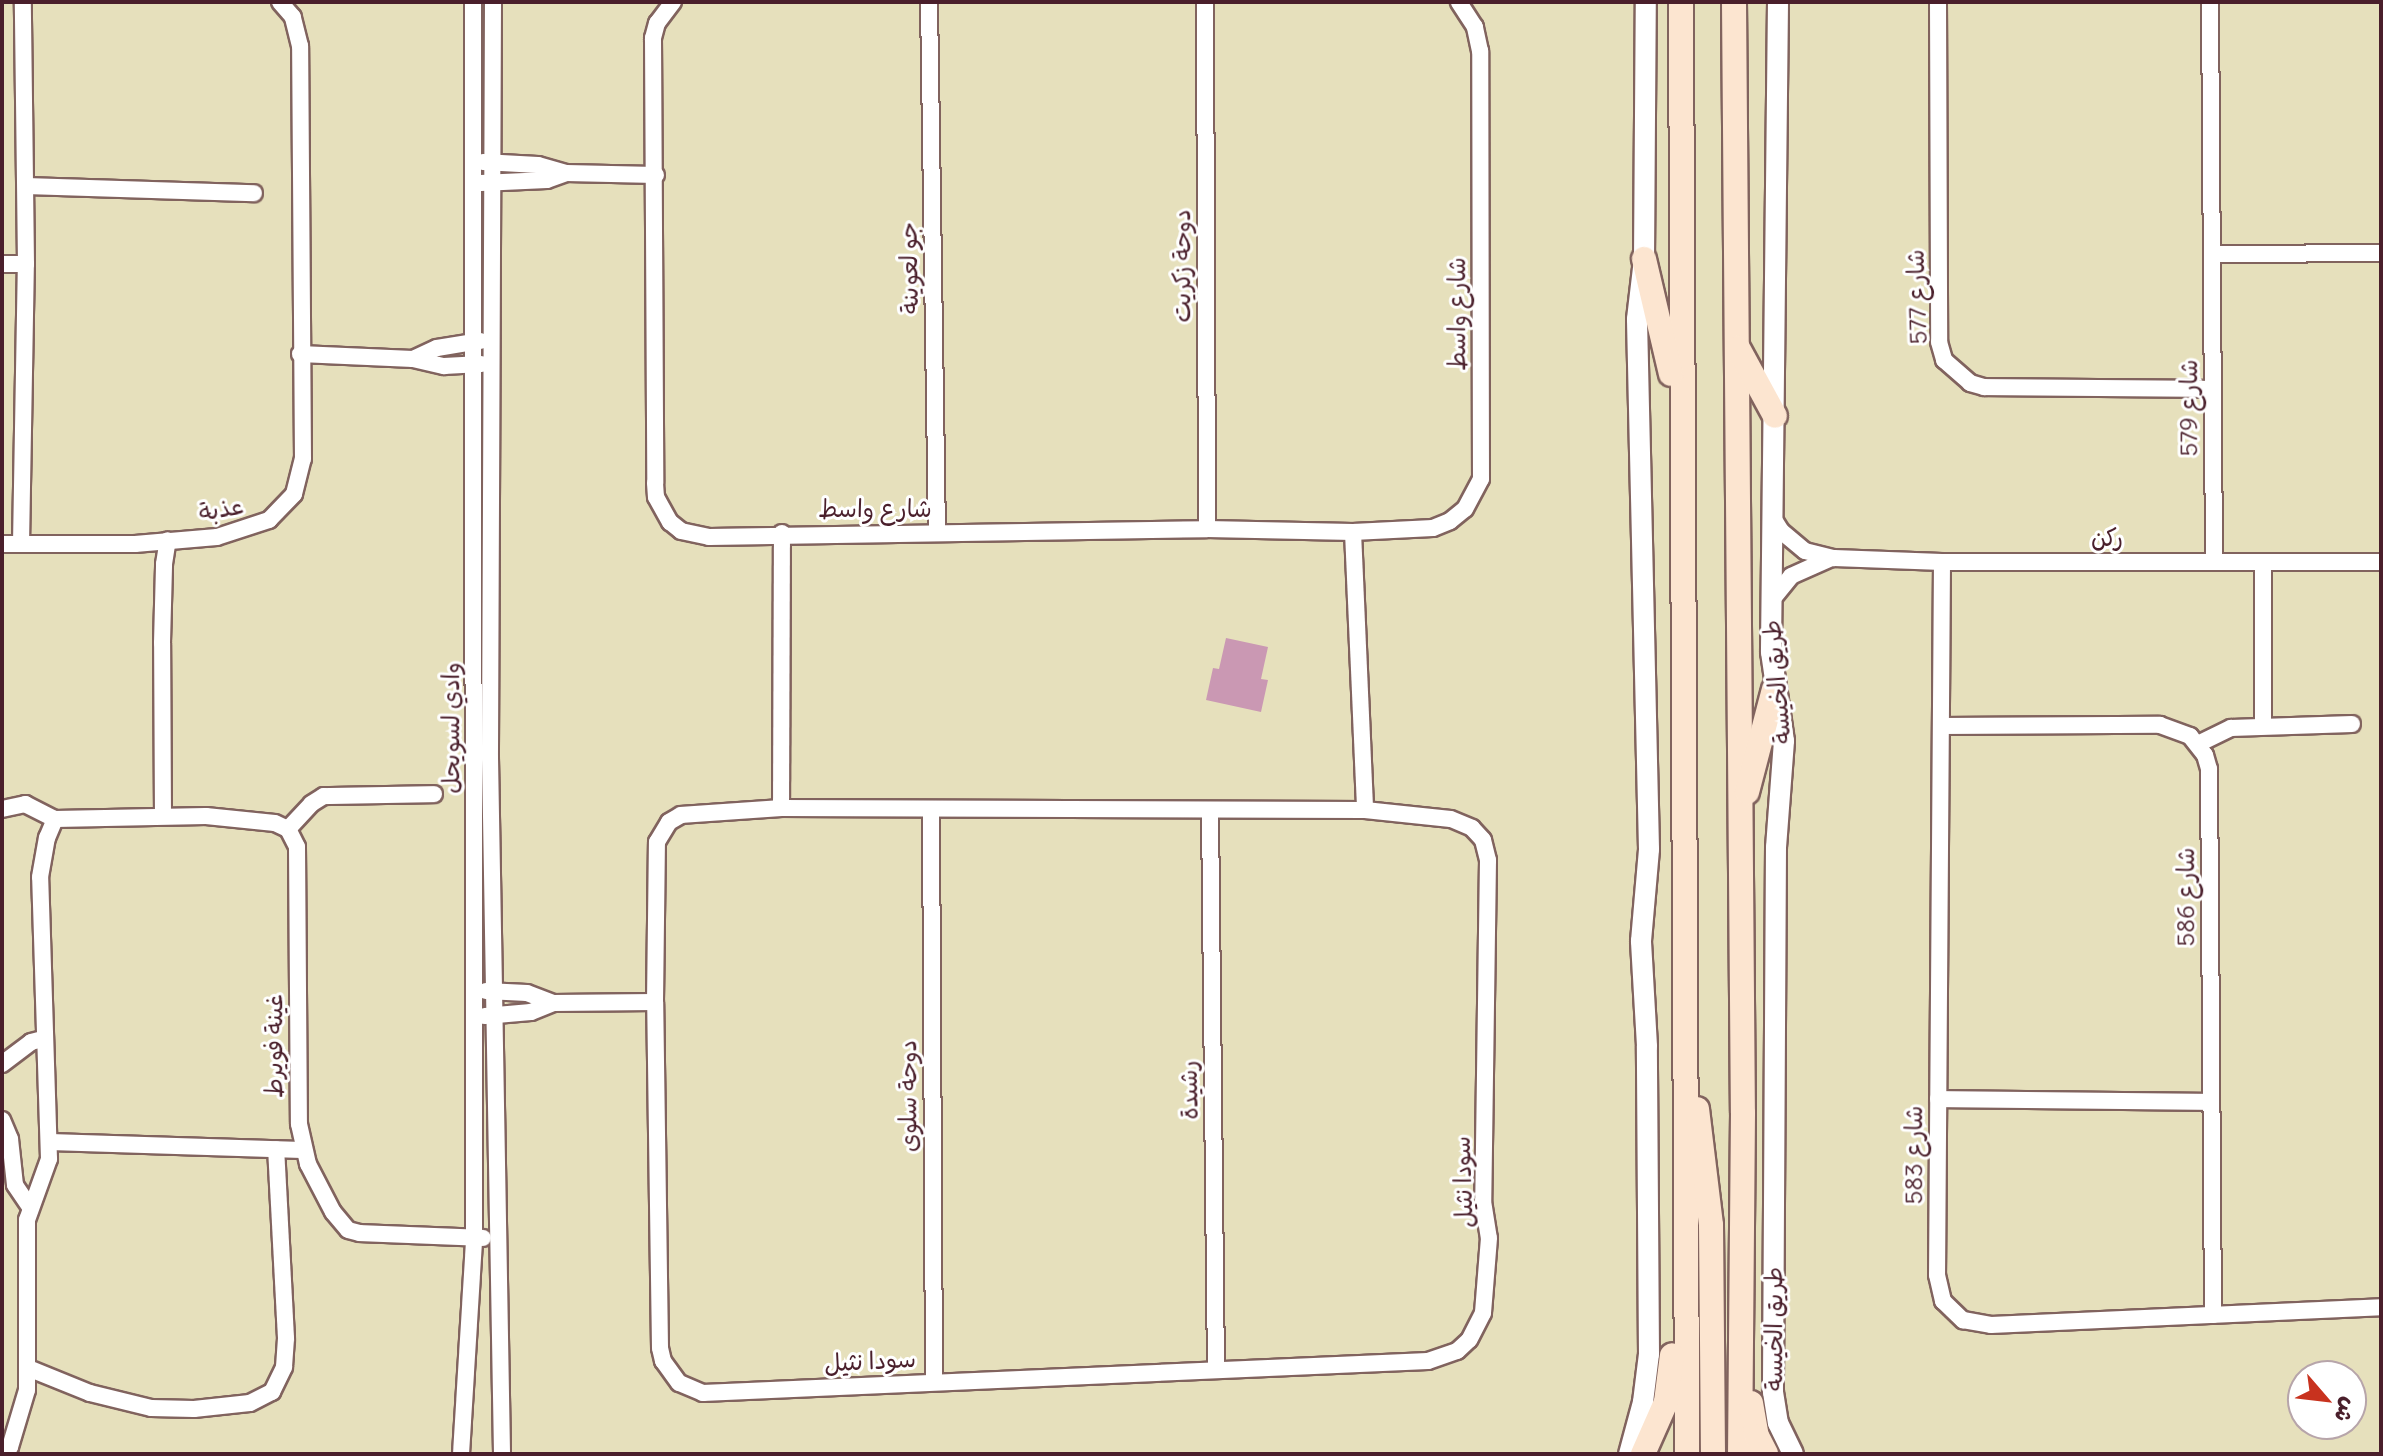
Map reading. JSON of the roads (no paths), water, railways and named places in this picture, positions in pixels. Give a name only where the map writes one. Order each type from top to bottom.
[{"type":"main road","points":[[1681,2],[1687,1454]]},
{"type":"main road","name":"طريق الخيسة","points":[[1734,2],[1738,825],[1743,1113],[1738,1368],[1740,1454]]},
{"type":"main road","points":[[1644,259],[1682,408]]},
{"type":"main road","points":[[1736,345],[1775,416]]},
{"type":"main road","points":[[1738,825],[1774,689]]},
{"type":"main road","points":[[1685,1043],[1700,1130],[1711,1225],[1713,1454]]},
{"type":"main road","points":[[1643,1454],[1666,1402],[1675,1328],[1685,1303]]},
{"type":"main road","points":[[1738,1368],[1748,1385],[1757,1436],[1766,1454]]},
{"type":"street","points":[[21,544],[26,264],[23,2]]},
{"type":"street","name":"عذبة","points":[[2,544],[135,544],[217,537],[259,526],[287,504],[299,483],[303,459],[300,46],[293,17],[280,2]]},
{"type":"street","name":"وادي لسويحل","points":[[473,2],[483,162]]},
{"type":"street","name":"وادي لسويحل","points":[[461,1454],[474,1239],[473,342],[493,2]]},
{"type":"street","name":"شارع واسط","points":[[673,2],[657,23],[653,38],[656,497],[670,522],[695,535],[1207,529],[1353,532],[1433,528],[1450,521],[1465,509],[1481,479],[1480,51],[1475,27],[1459,2]]},
{"type":"street","name":"جو لعوينة","points":[[929,2],[937,533]]},
{"type":"street","name":"دوحة زكريت","points":[[1205,2],[1207,529]]},
{"type":"street","points":[[1629,1454],[1643,1402],[1649,1354],[1647,1046],[1641,941],[1649,849],[1637,319],[1644,259],[1646,2]]},
{"type":"street","name":"طريق الخيسة","points":[[1778,2],[1771,601],[1774,689],[1784,741],[1776,847],[1773,1392],[1778,1423],[1793,1454]]},
{"type":"street","name":"شارع 577","points":[[1938,2],[1939,342],[1944,360],[1956,374],[1984,387],[2213,389]]},
{"type":"street","name":"شارع 579","points":[[2210,2],[2214,562]]},
{"type":"street","points":[[483,162],[538,165],[566,173],[656,175]]},
{"type":"street","points":[[482,183],[547,180],[566,173]]},
{"type":"street","name":"وادي لسويحل","points":[[482,183],[491,340],[490,758],[502,1454]]},
{"type":"street","points":[[26,186],[254,193]]},
{"type":"street","points":[[2213,254],[2381,253]]},
{"type":"street","points":[[2,264],[26,264]]},
{"type":"street","points":[[413,359],[437,348],[491,340]]},
{"type":"street","points":[[300,354],[413,359],[444,366],[491,364]]},
{"type":"street","name":"ركن","points":[[1773,518],[1781,531],[1805,551],[1834,558],[1942,562],[2381,562]]},
{"type":"street","points":[[1353,532],[1365,810]]},
{"type":"street","points":[[781,808],[782,533]]},
{"type":"street","points":[[163,815],[162,643],[164,564],[168,540]]},
{"type":"street","name":"ركن","points":[[1771,601],[1791,576],[1804,567],[1834,558]]},
{"type":"street","name":"شارع 583","points":[[1942,562],[1937,1275],[1943,1301],[1963,1320],[1991,1325],[2381,1307]]},
{"type":"street","points":[[2263,562],[2263,726]]},
{"type":"street","points":[[1941,726],[2160,725],[2181,730],[2198,744],[2222,730],[2352,724]]},
{"type":"street","name":"شارع 586","points":[[2198,744],[2209,769],[2213,1315]]},
{"type":"street","points":[[2,809],[25,804],[55,819],[163,815],[237,818],[275,823],[288,829],[311,804],[324,796],[434,794]]},
{"type":"street","name":"سودا نثيل","points":[[781,808],[1210,810],[1365,810],[1460,822],[1479,834],[1487,849],[1483,1201],[1489,1238],[1483,1313],[1469,1340],[1457,1351],[1428,1361],[703,1393],[690,1390],[670,1373],[660,1348],[655,1002],[657,842],[663,829],[675,818],[688,814],[781,808]]},
{"type":"street","name":"دوحة سلوى","points":[[931,809],[934,1382]]},
{"type":"street","name":"رشيدة","points":[[1210,810],[1216,1369]]},
{"type":"street","points":[[6,1447],[25,1400],[28,1368],[26,1254],[30,1207],[46,1172],[50,1142],[43,1039],[40,877],[44,848],[55,819]]},
{"type":"street","name":"غينة فويرط","points":[[288,829],[297,847],[298,1097],[302,1150],[333,1212],[348,1230],[497,1238]]},
{"type":"street","points":[[475,992],[527,993],[553,1003],[655,1002]]},
{"type":"street","points":[[475,1017],[531,1012],[553,1003]]},
{"type":"street","points":[[2,1064],[31,1042],[43,1039]]},
{"type":"street","points":[[1938,1099],[2211,1102]]},
{"type":"street","points":[[2,1120],[10,1139],[15,1185],[30,1207]]},
{"type":"street","points":[[50,1142],[302,1150]]},
{"type":"street","points":[[28,1368],[90,1393],[151,1408],[237,1405],[262,1399],[272,1392],[284,1367],[286,1338],[276,1149]]}]
